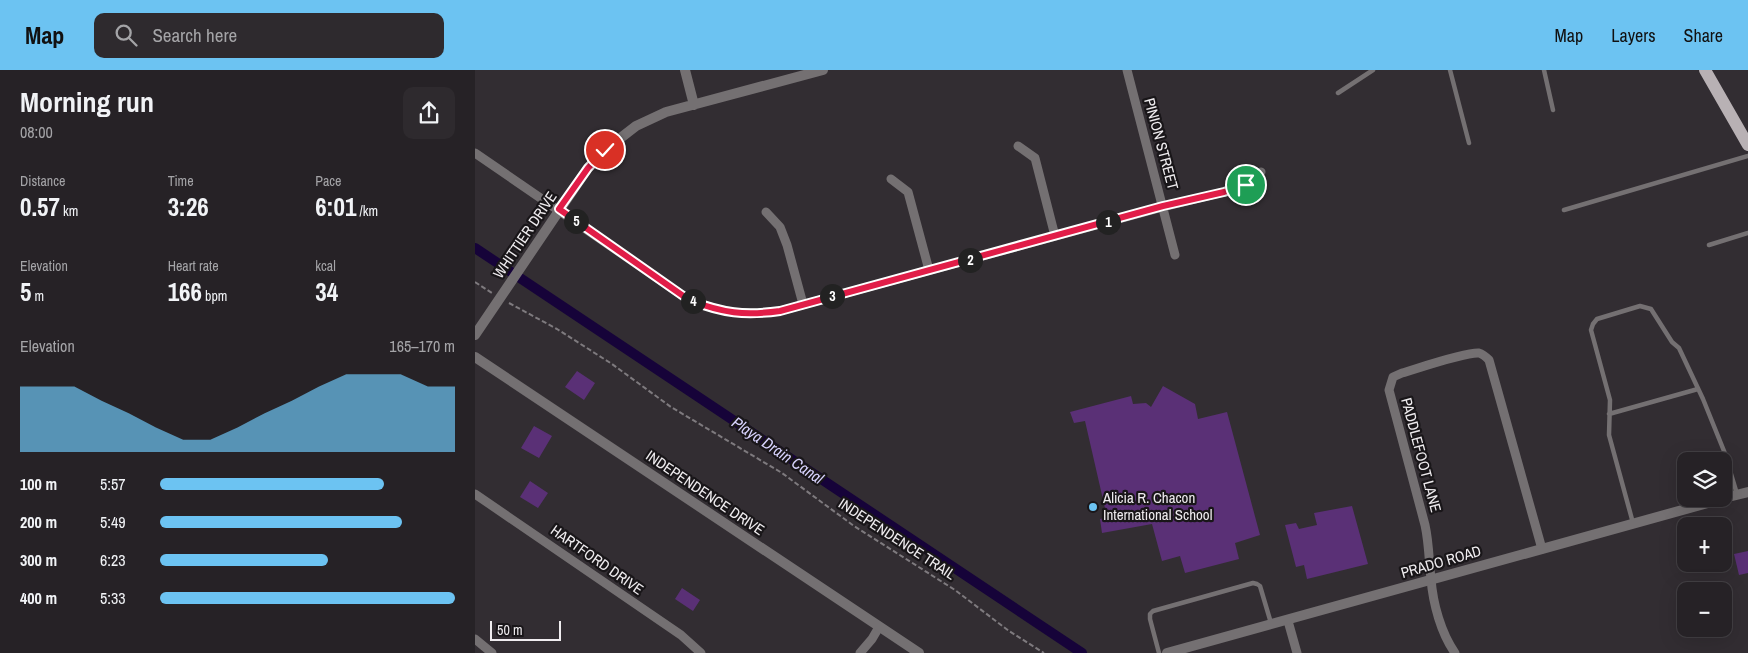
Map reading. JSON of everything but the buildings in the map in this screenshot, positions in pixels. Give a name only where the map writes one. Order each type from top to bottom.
[{"type":"main road","points":[[1705,70],[1748,145]]},
{"type":"street","points":[[685,70],[694,105]]},
{"type":"street","name":"WHITTIER DRIVE","points":[[475,335],[588,168],[605,150],[636,126],[666,112],[823,70]]},
{"type":"street","name":"PINION STREET","points":[[1127,70],[1175,255]]},
{"type":"street","points":[[1018,146],[1035,158],[1055,236]]},
{"type":"street","points":[[475,153],[689,300],[710,308],[737,313],[758,314],[780,311],[1163,206],[1224,192],[1246,185],[1261,172]]},
{"type":"street","points":[[891,179],[908,192],[929,270]]},
{"type":"street","points":[[766,212],[780,226],[803,304]]},
{"type":"street","name":"PADDLEFOOT LANE","points":[[1455,653],[1441,622],[1431,581],[1429,542],[1389,390],[1393,377],[1468,354],[1480,353],[1489,360],[1542,549]]},
{"type":"street","name":"INDEPENDENCE DRIVE","points":[[475,357],[919,653]]},
{"type":"street","name":"PRADO ROAD","points":[[1732,496],[1748,492]]},
{"type":"street","name":"HARTFORD DRIVE","points":[[475,494],[681,635],[701,653]]},
{"type":"street","name":"PRADO ROAD","points":[[1167,653],[1431,581],[1691,507]]},
{"type":"street","points":[[1288,620],[1297,653]]},
{"type":"street","points":[[859,653],[872,639],[879,627]]},
{"type":"street","points":[[475,639],[491,653]]},
{"type":"lane","points":[[1338,93],[1373,70]]},
{"type":"lane","points":[[1451,70],[1469,143]]},
{"type":"lane","points":[[1544,70],[1553,110]]},
{"type":"lane","points":[[1565,210],[1748,156]]},
{"type":"lane","points":[[1709,245],[1748,232]]},
{"type":"lane","points":[[1633,523],[1609,436],[1610,400],[1591,330],[1597,319],[1640,306],[1651,309],[1672,342],[1679,348],[1724,451],[1737,495]]},
{"type":"lane","points":[[1609,414],[1698,389]]},
{"type":"lane","points":[[1159,653],[1150,614],[1253,583],[1260,586],[1271,625]]},
{"type":"path","points":[[475,282],[492,293]]},
{"type":"path","name":"INDEPENDENCE TRAIL","points":[[509,302],[557,329],[612,364],[671,407],[790,478],[854,526],[955,590],[1009,631],[1043,653]]},
{"type":"waterway","name":"Playa Drain Canal","points":[[475,248],[1082,653]]},
{"type":"place","name":"Alicia R. Chacon International School","points":[[1093,507]]},
{"type":"route","points":[[605,150],[588,168],[559,209],[689,300],[710,308],[743,314],[780,311],[1246,185]]}]
